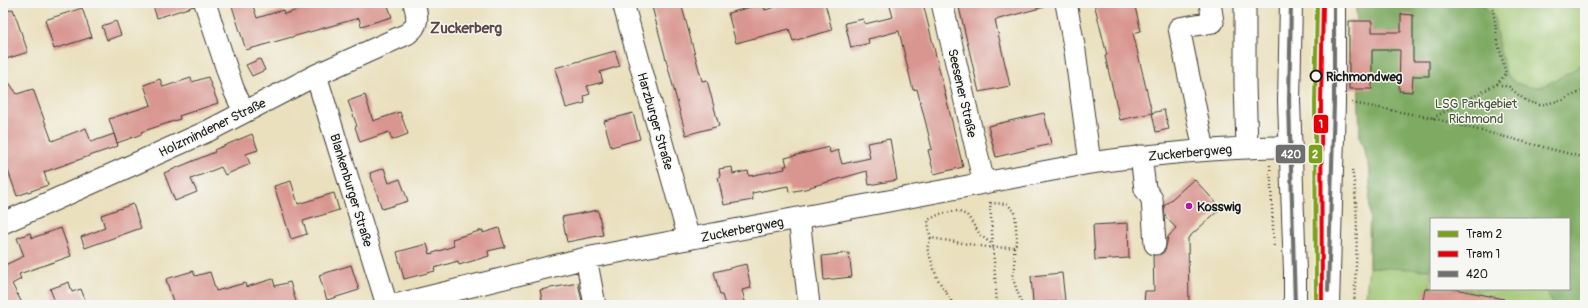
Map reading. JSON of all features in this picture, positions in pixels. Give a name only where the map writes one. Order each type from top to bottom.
[{"type":"main road","points":[[1291,3],[1289,101],[1295,305]]},
{"type":"main road","points":[[1328,305],[1334,103],[1334,3]]},
{"type":"street","points":[[205,3],[233,88],[244,112]]},
{"type":"street","name":"Holzmindener Straße","points":[[3,223],[208,131],[316,75],[407,34],[413,30],[417,24],[418,18],[414,3]]},
{"type":"street","name":"Harzburger Straße","points":[[623,3],[689,239]]},
{"type":"street","name":"Seesener Straße","points":[[942,3],[984,183]]},
{"type":"street","points":[[1066,3],[1075,51],[1090,162]]},
{"type":"street","points":[[1204,150],[1180,28],[1213,22],[1210,3]]},
{"type":"street","points":[[1245,3],[1247,147]]},
{"type":"street","name":"Blankenburger Straße","points":[[316,75],[387,305]]},
{"type":"street","name":"Zuckerbergweg","points":[[395,305],[586,258],[1090,162],[1204,150],[1290,146]]},
{"type":"street","points":[[1141,156],[1144,189],[1152,199],[1155,244]]},
{"type":"street","points":[[799,218],[809,305]]},
{"type":"street","points":[[586,258],[595,305]]},
{"type":"path","points":[[1432,118],[1497,84],[1506,74],[1498,44],[1492,3]]},
{"type":"path","points":[[1497,84],[1509,87],[1526,101],[1540,105],[1563,100],[1585,90]]},
{"type":"path","points":[[1349,103],[1432,118],[1585,158]]},
{"type":"path","points":[[984,183],[990,203],[997,303],[1009,305]]},
{"type":"path","points":[[990,203],[1007,204],[1015,212],[1017,242],[1014,247],[1015,267],[1012,276],[1022,305]]},
{"type":"path","points":[[951,305],[951,300],[937,278],[927,248],[931,238],[928,220],[940,214],[957,211],[967,215],[981,236],[993,246]]},
{"type":"path","points":[[931,238],[993,246],[1014,247]]},
{"type":"green space","name":"LSG Parkgebiet Richmond","points":[[1356,3],[1585,3],[1585,305],[1365,305],[1369,267],[1370,169],[1360,138]]},
{"type":"green space","name":"LSG Parkgebiet Richmond","points":[[1356,3],[1481,3],[1494,16],[1498,43],[1506,74],[1516,83],[1528,87],[1541,87],[1571,72],[1585,61],[1585,305],[1552,305],[1547,290],[1570,290],[1570,218],[1430,218],[1430,270],[1369,267],[1370,169],[1360,138]]},
{"type":"building","points":[[152,3],[193,3],[194,6],[157,18]]},
{"type":"building","points":[[231,3],[252,3],[257,18],[283,10],[284,14],[322,3],[387,3],[392,17],[361,26],[359,18],[246,50]]},
{"type":"building","points":[[651,3],[681,3],[702,81],[707,80],[719,126],[686,135]]},
{"type":"building","points":[[790,3],[825,3],[832,30],[793,41],[789,29],[736,43],[728,13],[763,4],[765,10]]},
{"type":"building","points":[[889,3],[923,3],[963,167],[934,174],[928,150],[932,149],[927,128],[917,89],[913,90],[899,31],[868,39],[869,43],[851,48],[845,23],[863,19],[865,24],[893,17]]},
{"type":"building","points":[[958,3],[1044,3],[1044,7],[995,20],[1010,86],[979,92]]},
{"type":"building","points":[[1094,3],[1134,3],[1141,31],[1133,33],[1152,113],[1120,120],[1105,56],[1107,55]]},
{"type":"building","points":[[82,8],[92,37],[54,49],[45,20]]},
{"type":"building","points":[[13,9],[28,52],[3,60],[3,13]]},
{"type":"building","points":[[1401,14],[1413,15],[1413,61],[1429,61],[1429,76],[1413,76],[1412,92],[1399,91],[1400,50],[1372,50],[1372,89],[1349,89],[1349,21],[1372,21],[1372,32],[1401,32]]},
{"type":"building","points":[[116,21],[121,35],[107,40],[102,26]]},
{"type":"building","points":[[615,51],[620,66],[600,72],[603,82],[587,86],[590,94],[584,96],[585,103],[566,108],[555,68]]},
{"type":"building","points":[[260,59],[265,70],[252,76],[246,65]]},
{"type":"building","points":[[3,74],[17,94],[33,89],[52,141],[86,128],[91,142],[114,134],[118,146],[44,172],[48,185],[17,196],[6,165],[3,166]]},
{"type":"building","points":[[208,77],[218,103],[179,116],[180,119],[141,132],[142,134],[117,143],[109,119],[151,105],[144,85],[160,79],[163,87],[191,78],[192,82]]},
{"type":"building","points":[[365,95],[373,121],[400,112],[408,134],[392,140],[389,132],[360,142],[355,127],[357,126],[348,101]]},
{"type":"building","points":[[1164,110],[1169,129],[1156,132],[1152,113]]},
{"type":"building","points":[[633,113],[640,139],[611,147],[604,121]]},
{"type":"building","points":[[1044,113],[1051,144],[996,157],[988,126]]},
{"type":"building","points":[[252,134],[258,150],[246,154],[250,164],[225,175],[221,167],[191,179],[197,192],[175,201],[164,173],[215,152],[214,150]]},
{"type":"building","points":[[890,139],[897,180],[869,185],[867,171],[810,188],[789,192],[788,186],[752,193],[753,200],[724,205],[718,177],[720,176],[719,169],[732,167],[733,174],[748,171],[749,176],[785,169],[784,166],[787,166],[785,158],[829,147],[830,153],[838,150],[842,164],[870,158],[867,143]]},
{"type":"building","points":[[384,168],[389,183],[400,179],[408,201],[382,209],[370,173]]},
{"type":"building","points":[[1194,179],[1221,208],[1188,238],[1189,305],[1144,304],[1145,291],[1154,291],[1153,255],[1161,254],[1165,251],[1168,237],[1176,228],[1165,216],[1164,206]]},
{"type":"building","points":[[291,181],[298,204],[334,193],[339,210],[303,221],[307,234],[291,239],[274,186]]},
{"type":"building","points":[[133,204],[141,228],[85,248],[81,237],[105,228],[101,215]]},
{"type":"building","points":[[598,210],[603,235],[567,242],[562,217]]},
{"type":"building","points":[[1128,223],[1129,258],[1095,260],[1093,225]]},
{"type":"building","points":[[61,228],[71,256],[19,274],[21,279],[12,284],[23,305],[3,305],[3,266],[24,256],[17,238],[30,233],[32,238]]},
{"type":"building","points":[[499,228],[505,247],[488,251],[489,256],[459,265],[458,261],[434,268],[435,271],[404,279],[397,252],[427,244],[430,254],[454,246],[452,239],[483,230],[483,233]]},
{"type":"building","points":[[849,253],[852,277],[824,280],[822,256]]},
{"type":"building","points":[[746,264],[751,288],[742,290],[746,305],[725,305],[722,295],[720,295],[714,272]]},
{"type":"building","points":[[351,265],[359,290],[327,300],[319,275]]},
{"type":"building","points":[[193,271],[195,276],[210,272],[216,291],[245,283],[246,287],[273,279],[275,286],[290,282],[297,305],[174,305],[166,279]]},
{"type":"building","points":[[1062,273],[1065,301],[1033,303],[1031,276]]},
{"type":"building","points":[[69,282],[72,292],[81,289],[86,302],[79,305],[41,305],[54,299],[50,289]]},
{"type":"building","points":[[578,283],[583,305],[543,305],[540,290]]},
{"type":"building","points":[[1425,289],[1460,290],[1504,299],[1503,305],[1422,305]]},
{"type":"tram line","name":"2","points":[[1316,305],[1315,102],[1317,3]]},
{"type":"tram line","name":"1","points":[[1322,305],[1321,102],[1323,3]]},
{"type":"transit line","name":"420","points":[[1291,3],[1289,101],[1295,305]]},
{"type":"transit line","name":"420","points":[[1328,291],[1334,103],[1334,3]]},
{"type":"place","name":"Richmondweg","points":[[1316,76]]},
{"type":"place","name":"Kosswig","points":[[1189,206]]},
{"type":"district","name":"Zuckerberg","points":[[466,28]]}]
